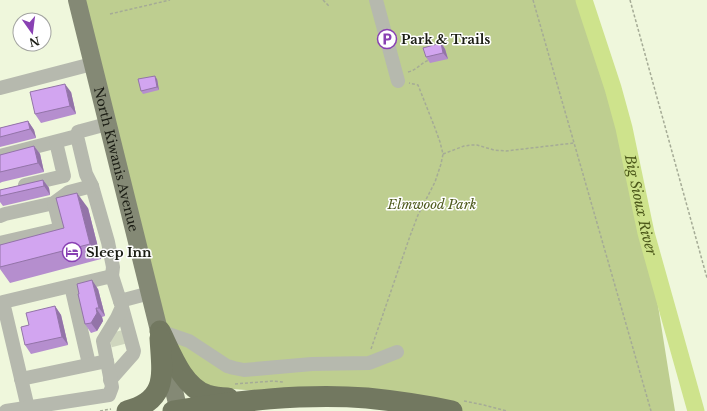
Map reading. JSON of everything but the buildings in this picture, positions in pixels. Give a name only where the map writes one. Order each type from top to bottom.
[{"type":"highway","points":[[160,331],[180,371],[199,392],[218,397],[263,399]]},
{"type":"highway","points":[[127,411],[144,405],[152,399],[161,384],[160,331]]},
{"type":"highway","points":[[177,411],[243,401],[303,397],[366,398],[414,404],[452,411]]},
{"type":"main road","name":"North Kiwanis Avenue","points":[[77,0],[160,331],[177,411]]},
{"type":"street","points":[[376,0],[397,78]]},
{"type":"street","points":[[0,88],[92,64]]},
{"type":"street","points":[[0,156],[77,136],[78,132],[107,124]]},
{"type":"street","points":[[77,136],[86,174],[92,186],[108,242],[113,267],[112,276],[134,351],[133,354],[122,358],[110,380]]},
{"type":"street","points":[[56,142],[69,192]]},
{"type":"street","points":[[12,188],[64,176]]},
{"type":"street","points":[[0,216],[54,203],[69,192],[92,186]]},
{"type":"street","points":[[0,243],[60,229],[54,203]]},
{"type":"street","points":[[28,408],[1,296],[71,286],[112,276]]},
{"type":"street","points":[[71,286],[89,364]]},
{"type":"street","points":[[121,304],[150,293]]},
{"type":"street","points":[[6,411],[109,395],[112,387],[103,340],[114,328],[121,304]]},
{"type":"street","points":[[160,331],[189,342],[227,366],[244,370],[312,364],[369,363],[397,352]]},
{"type":"street","points":[[21,379],[107,361]]},
{"type":"path","points":[[110,14],[170,0]]},
{"type":"path","points":[[323,0],[329,6]]},
{"type":"path","points":[[533,0],[651,411]]},
{"type":"path","points":[[630,0],[707,278]]},
{"type":"path","points":[[397,78],[416,69],[429,60]]},
{"type":"path","points":[[369,363],[369,354],[410,236],[435,182],[443,154],[435,128],[418,85]]},
{"type":"path","points":[[443,154],[471,145],[506,151],[574,143]]},
{"type":"green space","name":"Elmwood Park","points":[[77,0],[584,0],[611,78],[633,169],[649,249],[675,411],[451,411],[337,397],[192,386],[160,331]]},
{"type":"waterway","name":"Big Sioux River","points":[[584,0],[613,88],[624,128],[646,233],[696,411]]},
{"type":"tunnel","points":[[115,332],[120,351]]},
{"type":"place","name":"Park & Trails","points":[[387,39]]},
{"type":"place","name":"Sleep Inn","points":[[72,252]]}]
